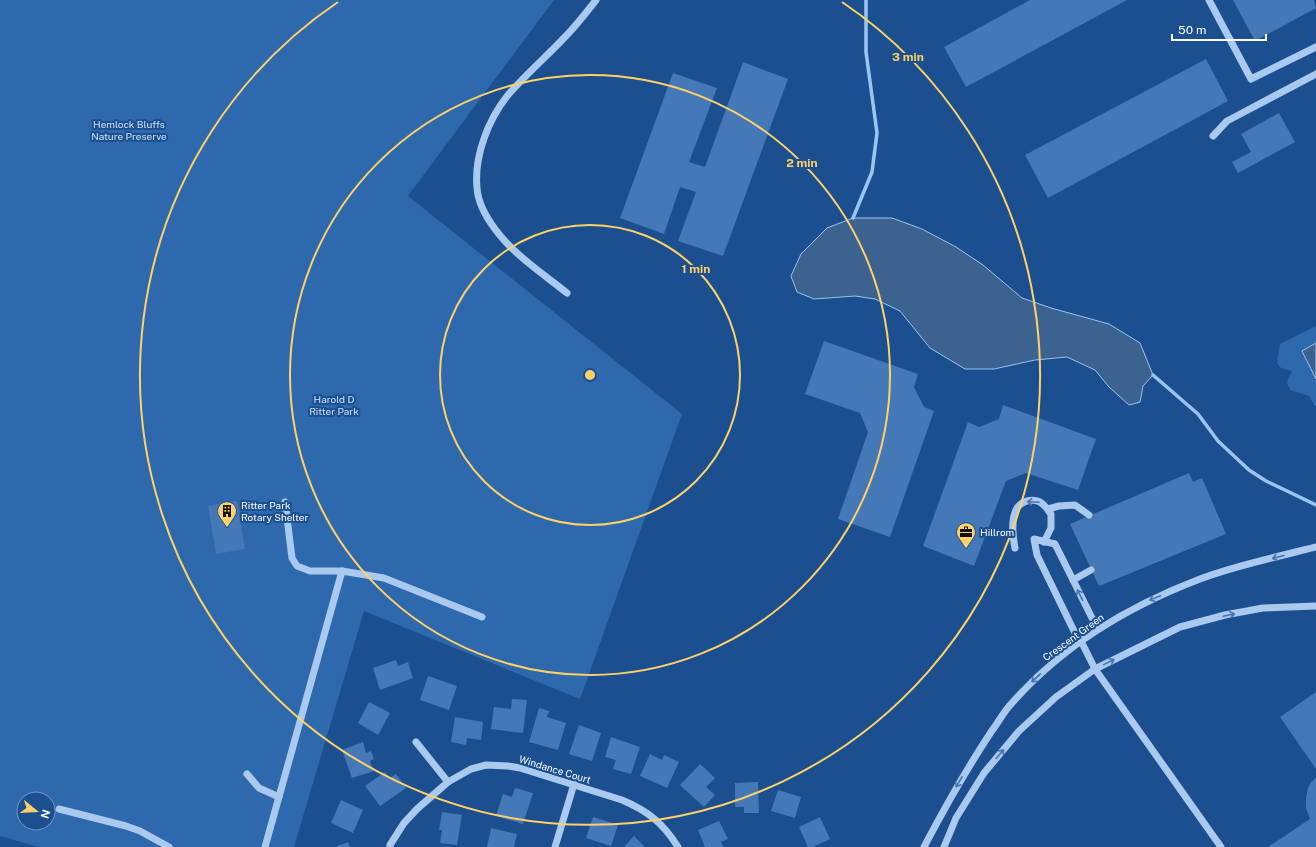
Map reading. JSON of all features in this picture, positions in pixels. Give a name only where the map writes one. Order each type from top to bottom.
[{"type":"street","points":[[567,293],[522,256],[495,230],[486,216],[480,202],[477,188],[477,171],[479,152],[497,110],[521,80],[564,39],[596,0]]},
{"type":"street","points":[[1209,0],[1251,79],[1316,47]]},
{"type":"street","points":[[1213,136],[1227,121],[1316,74]]},
{"type":"street","points":[[1015,548],[1012,530],[1016,510],[1023,502],[1031,500],[1040,502],[1051,514],[1050,528],[1044,542]]},
{"type":"street","points":[[285,502],[292,558],[297,566],[310,571],[342,572],[384,578],[482,617]]},
{"type":"street","points":[[1048,509],[1076,504],[1089,516]]},
{"type":"street","points":[[1100,628],[1092,618],[1055,544],[1034,539],[1037,555],[1095,670],[1221,847]]},
{"type":"street","name":"Crescent Green","points":[[924,847],[944,807],[1011,704],[1033,680],[1056,660],[1100,628],[1149,601],[1200,579],[1316,547]]},
{"type":"street","points":[[1073,580],[1092,570]]},
{"type":"street","points":[[265,847],[342,572]]},
{"type":"street","points":[[944,847],[956,818],[984,773],[1019,731],[1056,698],[1095,670],[1180,627],[1225,615],[1264,608],[1316,606]]},
{"type":"street","points":[[416,742],[448,782]]},
{"type":"street","name":"Windance Court","points":[[390,845],[404,823],[417,809],[448,782],[471,769],[495,765],[520,768],[574,784],[635,805],[658,821],[669,832],[678,847]]},
{"type":"street","points":[[247,774],[259,788],[279,797]]},
{"type":"street","points":[[555,847],[574,784]]},
{"type":"street","points":[[59,809],[126,826],[140,831],[169,847]]},
{"type":"green space","name":"Harold D Ritter Park","points":[[0,0],[554,0],[408,196],[682,414],[580,699],[364,611],[294,847],[39,847],[0,836]]},
{"type":"green space","points":[[1316,326],[1316,343],[1302,351],[1316,379],[1316,406],[1309,396],[1290,390],[1287,382],[1292,371],[1281,368],[1277,363],[1280,344]]},
{"type":"shaded area","points":[[853,218],[892,218],[922,229],[956,247],[983,265],[1022,298],[1051,308],[1109,324],[1140,343],[1153,375],[1143,386],[1140,402],[1129,405],[1109,387],[1095,370],[1067,357],[1035,360],[994,369],[965,369],[930,348],[900,311],[875,299],[855,296],[814,299],[797,292],[791,276],[801,254],[827,228]]},
{"type":"shaded area","points":[[1316,343],[1316,379],[1302,351]]},
{"type":"building","points":[[1030,0],[1127,0],[966,87],[944,47]]},
{"type":"building","points":[[1233,0],[1314,0],[1316,8],[1255,41]]},
{"type":"building","points":[[1206,59],[1228,101],[1048,198],[1025,155]]},
{"type":"building","points":[[743,62],[788,79],[723,256],[678,241],[696,192],[680,187],[664,234],[620,218],[673,73],[717,88],[689,162],[705,167]]},
{"type":"building","points":[[1279,113],[1295,142],[1238,173],[1232,162],[1251,152],[1241,134]]},
{"type":"building","points":[[824,341],[918,374],[914,387],[924,407],[934,411],[890,537],[838,519],[868,432],[860,413],[805,394]]},
{"type":"building","points":[[1003,405],[1096,439],[1078,490],[1026,473],[1006,481],[974,566],[923,546],[968,422],[979,427],[999,419]]},
{"type":"building","points":[[1189,473],[1193,482],[1202,478],[1226,534],[1099,586],[1070,524]]},
{"type":"building","name":"Ritter Park Rotary Shelter","points":[[237,501],[245,549],[216,554],[208,506]]},
{"type":"building","points":[[396,660],[398,666],[408,662],[413,678],[380,690],[373,668]]},
{"type":"building","points":[[428,676],[457,686],[449,710],[420,700]]},
{"type":"building","points":[[1316,692],[1316,769],[1280,717]]},
{"type":"building","points":[[512,699],[527,700],[523,733],[491,729],[494,707],[511,709]]},
{"type":"building","points":[[369,702],[390,713],[378,735],[358,723]]},
{"type":"building","points":[[539,708],[549,711],[547,717],[566,723],[558,750],[529,742]]},
{"type":"building","points":[[455,717],[483,722],[481,740],[467,738],[466,745],[451,742]]},
{"type":"building","points":[[579,725],[601,733],[592,761],[569,754]]},
{"type":"building","points":[[611,737],[640,747],[631,774],[613,769],[616,760],[605,757]]},
{"type":"building","points":[[363,742],[366,753],[371,751],[374,759],[370,761],[374,771],[352,778],[342,750]]},
{"type":"building","points":[[650,754],[662,760],[664,755],[679,762],[667,788],[640,776]]},
{"type":"building","points":[[700,764],[715,778],[706,787],[715,795],[704,807],[680,785]]},
{"type":"building","points":[[385,772],[390,778],[396,774],[406,788],[380,806],[365,786]]},
{"type":"building","points":[[1316,778],[1316,847],[1268,847],[1310,819],[1306,808],[1306,797],[1311,782]]},
{"type":"building","points":[[758,782],[759,813],[744,813],[744,807],[735,807],[735,783]]},
{"type":"building","points":[[515,788],[533,793],[523,824],[496,816],[503,794],[512,797]]},
{"type":"building","points":[[778,790],[801,797],[795,818],[771,811]]},
{"type":"building","points":[[341,800],[363,810],[353,833],[331,823]]},
{"type":"building","points":[[442,812],[462,815],[457,845],[440,843],[442,830],[439,830]]},
{"type":"building","points":[[593,817],[618,825],[611,846],[586,838]]},
{"type":"building","points":[[820,817],[830,839],[813,847],[808,847],[799,827]]},
{"type":"building","points":[[719,821],[728,839],[721,842],[723,847],[705,847],[698,830]]},
{"type":"building","points":[[491,828],[517,834],[514,847],[487,847]]},
{"type":"building","points":[[634,836],[645,847],[624,847]]},
{"type":"building","points":[[348,842],[350,847],[335,847]]},
{"type":"waterway","points":[[853,218],[872,172],[877,133],[866,52],[866,0]]},
{"type":"waterway","points":[[1153,375],[1198,414],[1218,441],[1249,470],[1266,481],[1316,505]]},
{"type":"place","name":"Ritter Park Rotary Shelter","points":[[227,528]]},
{"type":"place","name":"Hillrom","points":[[966,549]]},
{"type":"park label","name":"Hemlock Bluffs Nature Preserve","points":[[129,130]]}]
